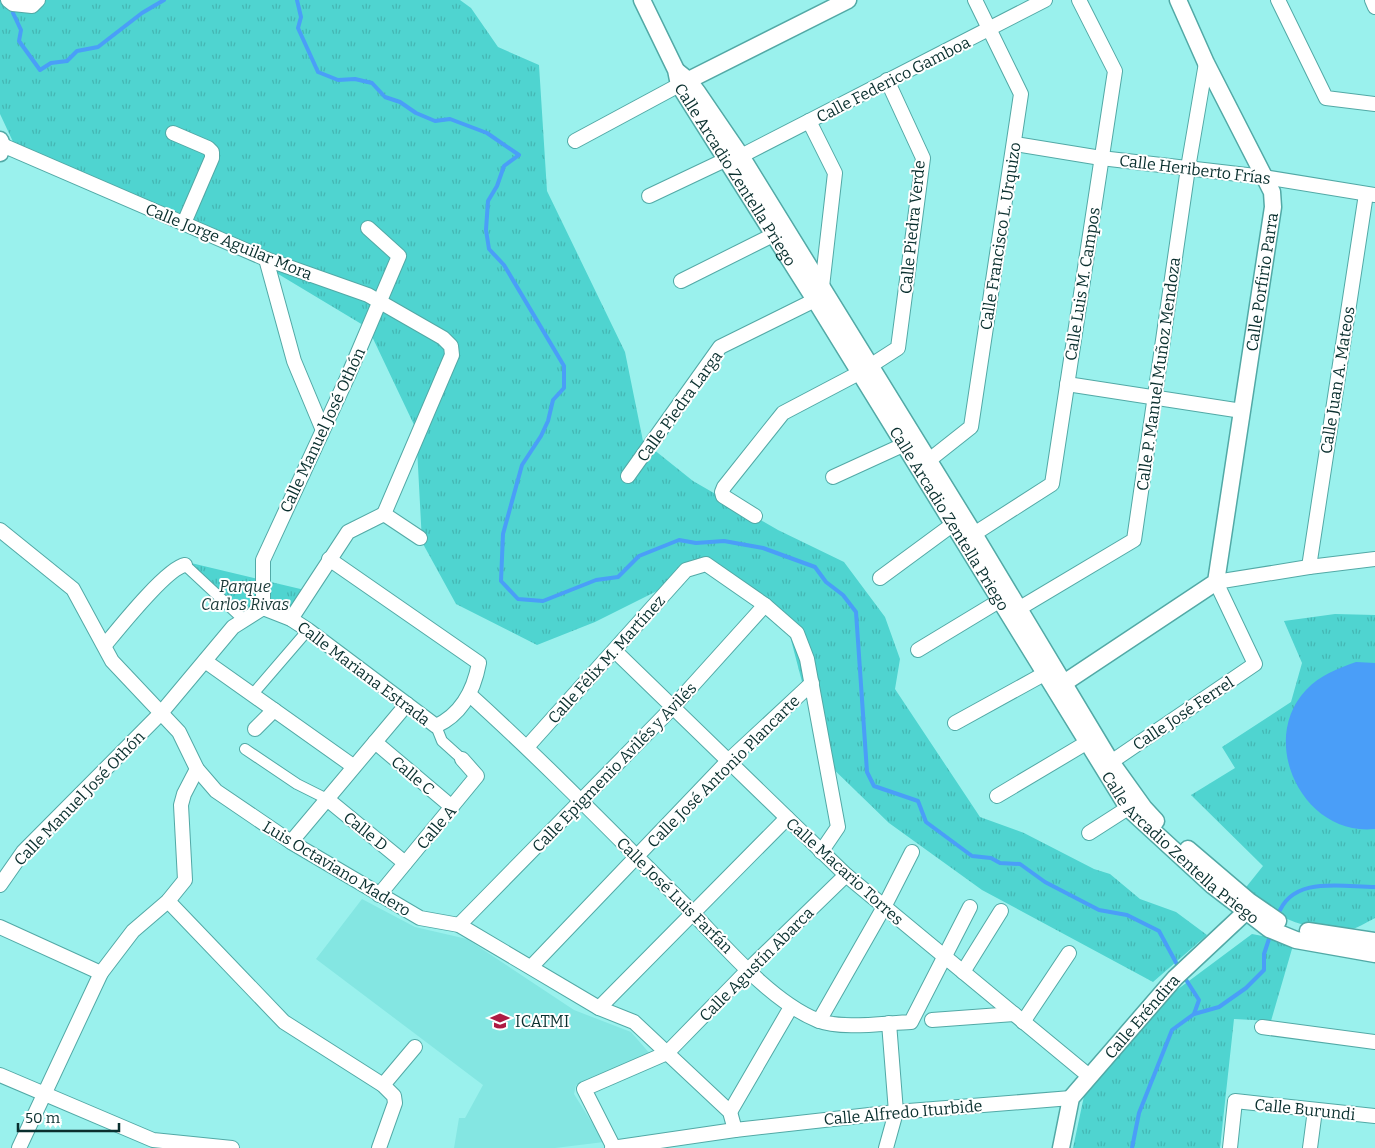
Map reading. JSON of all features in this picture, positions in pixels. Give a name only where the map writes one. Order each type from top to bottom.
[{"type":"street","points":[[576,141],[681,78],[848,0]]},
{"type":"street","name":"Calle Francisco L. Urquizo","points":[[928,461],[972,427],[1021,94],[991,29],[975,0]]},
{"type":"street","name":"Calle Federico Gamboa","points":[[649,196],[809,121],[1045,0]]},
{"type":"street","name":"Calle Luis M. Campos","points":[[974,534],[1052,484],[1115,71],[1079,0]]},
{"type":"street","name":"Calle Porfirio Parra","points":[[1178,0],[1206,63],[1272,192],[1273,207],[1216,582]]},
{"type":"street","points":[[1278,0],[1326,98],[1375,104]]},
{"type":"street","points":[[1372,0],[1375,7]]},
{"type":"street","name":"Calle Arcadio Zentella Priego","points":[[644,1],[681,78],[864,369],[928,461],[974,534],[1044,674],[1128,808],[1162,841],[1270,924],[1297,935]]},
{"type":"street","points":[[10,2],[35,3]]},
{"type":"street","name":"Calle P. Manuel Muñoz Mendoza","points":[[1013,612],[1134,540],[1188,168],[1206,63]]},
{"type":"street","name":"Calle Piedra Verde","points":[[755,516],[723,496],[722,492],[783,413],[864,369],[898,348],[923,158],[887,80]]},
{"type":"street","points":[[809,121],[835,173],[818,294]]},
{"type":"street","points":[[173,133],[208,148],[212,152],[212,158],[184,223]]},
{"type":"street","name":"Calle Heriberto Frías","points":[[1014,144],[1101,158],[1264,177],[1370,194]]},
{"type":"street","name":"Calle Jorge Aguilar Mora","points":[[1,146],[266,259],[368,295],[443,338],[450,346],[452,355],[384,514]]},
{"type":"street","name":"Calle Juan A. Mateos","points":[[1309,567],[1370,194]]},
{"type":"street","name":"Calle Manuel José Othón","points":[[263,608],[263,560],[380,303],[399,256],[368,228]]},
{"type":"street","points":[[681,281],[779,232]]},
{"type":"street","points":[[266,259],[294,361],[322,428]]},
{"type":"street","name":"Calle Piedra Larga","points":[[628,476],[720,347],[818,294]]},
{"type":"street","name":"Calle Arcadio Zentella Priego","points":[[864,369],[903,445],[999,601],[1013,612],[1064,683],[1111,762],[1144,808],[1249,908]]},
{"type":"street","points":[[1068,384],[1242,411]]},
{"type":"street","points":[[834,477],[903,445]]},
{"type":"street","points":[[291,619],[348,532],[384,514],[420,538]]},
{"type":"street","points":[[880,578],[952,525]]},
{"type":"street","name":"Luis Octaviano Madero","points":[[0,530],[73,589],[112,661],[179,732],[198,768],[216,791],[291,842],[420,918],[460,925],[599,1008],[634,1022],[730,1112]]},
{"type":"street","points":[[329,559],[480,663],[470,695],[449,720],[436,726],[442,741],[462,759]]},
{"type":"street","points":[[1064,683],[1216,582],[1309,567],[1375,559]]},
{"type":"street","name":"Calle Félix M. Martínez","points":[[527,747],[686,570],[706,564],[765,605]]},
{"type":"street","points":[[104,645],[157,586],[180,566],[185,565],[244,619]]},
{"type":"street","name":"Calle José Ferrel","points":[[1111,762],[1255,664],[1216,582]]},
{"type":"street","points":[[918,650],[999,601]]},
{"type":"street","points":[[765,605],[797,633],[807,658],[838,826],[821,852]]},
{"type":"street","name":"Calle Epigmenio Avilés y Avilés","points":[[460,925],[673,707],[765,605]]},
{"type":"street","points":[[161,713],[233,627],[263,608]]},
{"type":"street","name":"Calle Mariana Estrada","points":[[263,608],[291,619],[308,630],[436,726]]},
{"type":"street","points":[[252,695],[308,630]]},
{"type":"street","name":"Calle Macario Torres","points":[[615,650],[846,876],[1088,1076]]},
{"type":"street","points":[[205,661],[354,766]]},
{"type":"street","points":[[955,723],[1044,674]]},
{"type":"street","name":"Calle José Antonio Plancarte","points":[[531,967],[728,761],[812,683]]},
{"type":"street","name":"Calle José Luis Farfán","points":[[470,695],[527,747],[748,969],[791,1007],[819,1021],[834,1025],[912,1022],[944,956]]},
{"type":"street","points":[[291,842],[406,704]]},
{"type":"street","points":[[255,729],[274,710]]},
{"type":"street","name":"Calle Manuel José Othón","points":[[0,885],[23,852],[161,713]]},
{"type":"street","name":"Calle C","points":[[375,742],[452,807]]},
{"type":"street","points":[[997,796],[1086,743]]},
{"type":"street","points":[[245,750],[297,784],[327,799]]},
{"type":"street","name":"Calle A","points":[[379,895],[478,776],[462,759]]},
{"type":"street","points":[[19,1148],[101,973],[134,931],[168,901],[185,880],[181,806],[184,794],[198,768]]},
{"type":"street","name":"Calle D","points":[[327,799],[405,863]]},
{"type":"street","points":[[1089,833],[1128,808]]},
{"type":"street","points":[[599,1008],[787,818]]},
{"type":"street","points":[[819,1021],[884,907],[912,852]]},
{"type":"street","name":"Calle Agustín Abarca","points":[[667,1053],[748,969],[846,876]]},
{"type":"street","points":[[168,901],[284,1022],[382,1085],[394,1096],[395,1103],[379,1148]]},
{"type":"street","points":[[944,956],[970,907]]},
{"type":"street","name":"Calle Eréndira","points":[[1061,1148],[1071,1098],[1088,1076],[1175,978],[1249,908]]},
{"type":"street","points":[[963,972],[1001,911]]},
{"type":"street","points":[[0,927],[101,973]]},
{"type":"street","points":[[1297,935],[1375,941]]},
{"type":"street","points":[[1297,935],[1375,954]]},
{"type":"street","points":[[932,1020],[1018,1018],[1069,953]]},
{"type":"street","points":[[734,1130],[730,1112],[791,1007]]},
{"type":"street","points":[[886,1148],[896,1112],[890,1023]]},
{"type":"street","points":[[1262,1027],[1375,1042]]},
{"type":"street","points":[[382,1085],[415,1047]]},
{"type":"street","points":[[613,1148],[584,1089],[667,1053]]},
{"type":"street","points":[[0,1075],[153,1140],[232,1148]]},
{"type":"street","name":"Calle Alfredo Iturbide","points":[[613,1148],[734,1130],[896,1112],[1071,1098]]},
{"type":"street","name":"Calle Burundi","points":[[1230,1148],[1235,1102],[1375,1116]]},
{"type":"street","points":[[1310,1148],[1315,1110]]},
{"type":"shaded area","points":[[1356,662],[1375,663],[1375,829],[1350,827],[1327,818],[1309,802],[1296,782],[1288,759],[1286,735],[1292,711],[1306,690],[1323,676]]},
{"type":"shaded area","name":"ICATMI","points":[[362,899],[415,927],[467,939],[574,1010],[631,1032],[651,1055],[576,1085],[574,1094],[604,1142],[555,1148],[454,1148],[459,1118],[465,1118],[483,1085],[316,959]]},
{"type":"green space","points":[[0,0],[460,0],[471,8],[498,47],[539,65],[547,191],[625,352],[643,441],[693,481],[778,530],[844,562],[885,617],[900,659],[895,689],[980,817],[1024,833],[1094,869],[1110,874],[1140,899],[1176,912],[1207,935],[1153,982],[982,890],[889,823],[822,758],[790,636],[705,567],[595,622],[537,645],[456,604],[422,542],[416,429],[368,328],[213,235],[15,146],[0,114]]},
{"type":"green space","name":"Parque Carlos Rivas","points":[[191,563],[309,591],[291,617],[265,606],[243,618],[187,567]]},
{"type":"green space","points":[[1335,614],[1375,615],[1375,918],[1350,930],[1319,928],[1291,921],[1266,908],[1243,891],[1263,866],[1191,795],[1235,768],[1222,747],[1291,702],[1302,663],[1284,621]]},
{"type":"green space","points":[[1252,934],[1294,942],[1271,1021],[1234,1019],[1220,1148],[1073,1148],[1084,1096],[1162,1001]]},
{"type":"waterway","points":[[14,7],[13,13],[21,30],[19,41],[40,70],[51,63],[67,61],[77,51],[98,47],[142,13],[164,0]]},
{"type":"waterway","points":[[297,0],[301,17],[298,28],[318,72],[338,80],[355,79],[372,83],[385,97],[400,102],[416,113],[435,121],[450,119],[487,133],[519,155],[504,166],[497,186],[488,201],[486,230],[489,249],[504,265],[564,366],[564,388],[553,400],[548,421],[541,436],[522,465],[503,534],[501,581],[518,599],[543,601],[596,580],[618,577],[639,556],[679,540],[696,543],[724,541],[763,548],[815,567],[826,582],[843,595],[856,612],[867,772],[874,786],[918,801],[926,822],[972,856],[991,858],[1000,863],[1020,864],[1045,882],[1099,910],[1127,915],[1159,931],[1180,970]]},
{"type":"waterway","points":[[1278,915],[1285,902],[1294,894],[1306,889],[1333,885],[1375,887]]},
{"type":"waterway","points":[[1132,1148],[1139,1113],[1172,1030],[1194,1014],[1219,1007],[1246,988],[1264,970],[1264,954],[1271,933]]},
{"type":"waterway","points":[[1183,975],[1199,1000],[1194,1014]]},
{"type":"place","name":"ICATMI","points":[[500,1021]]}]
